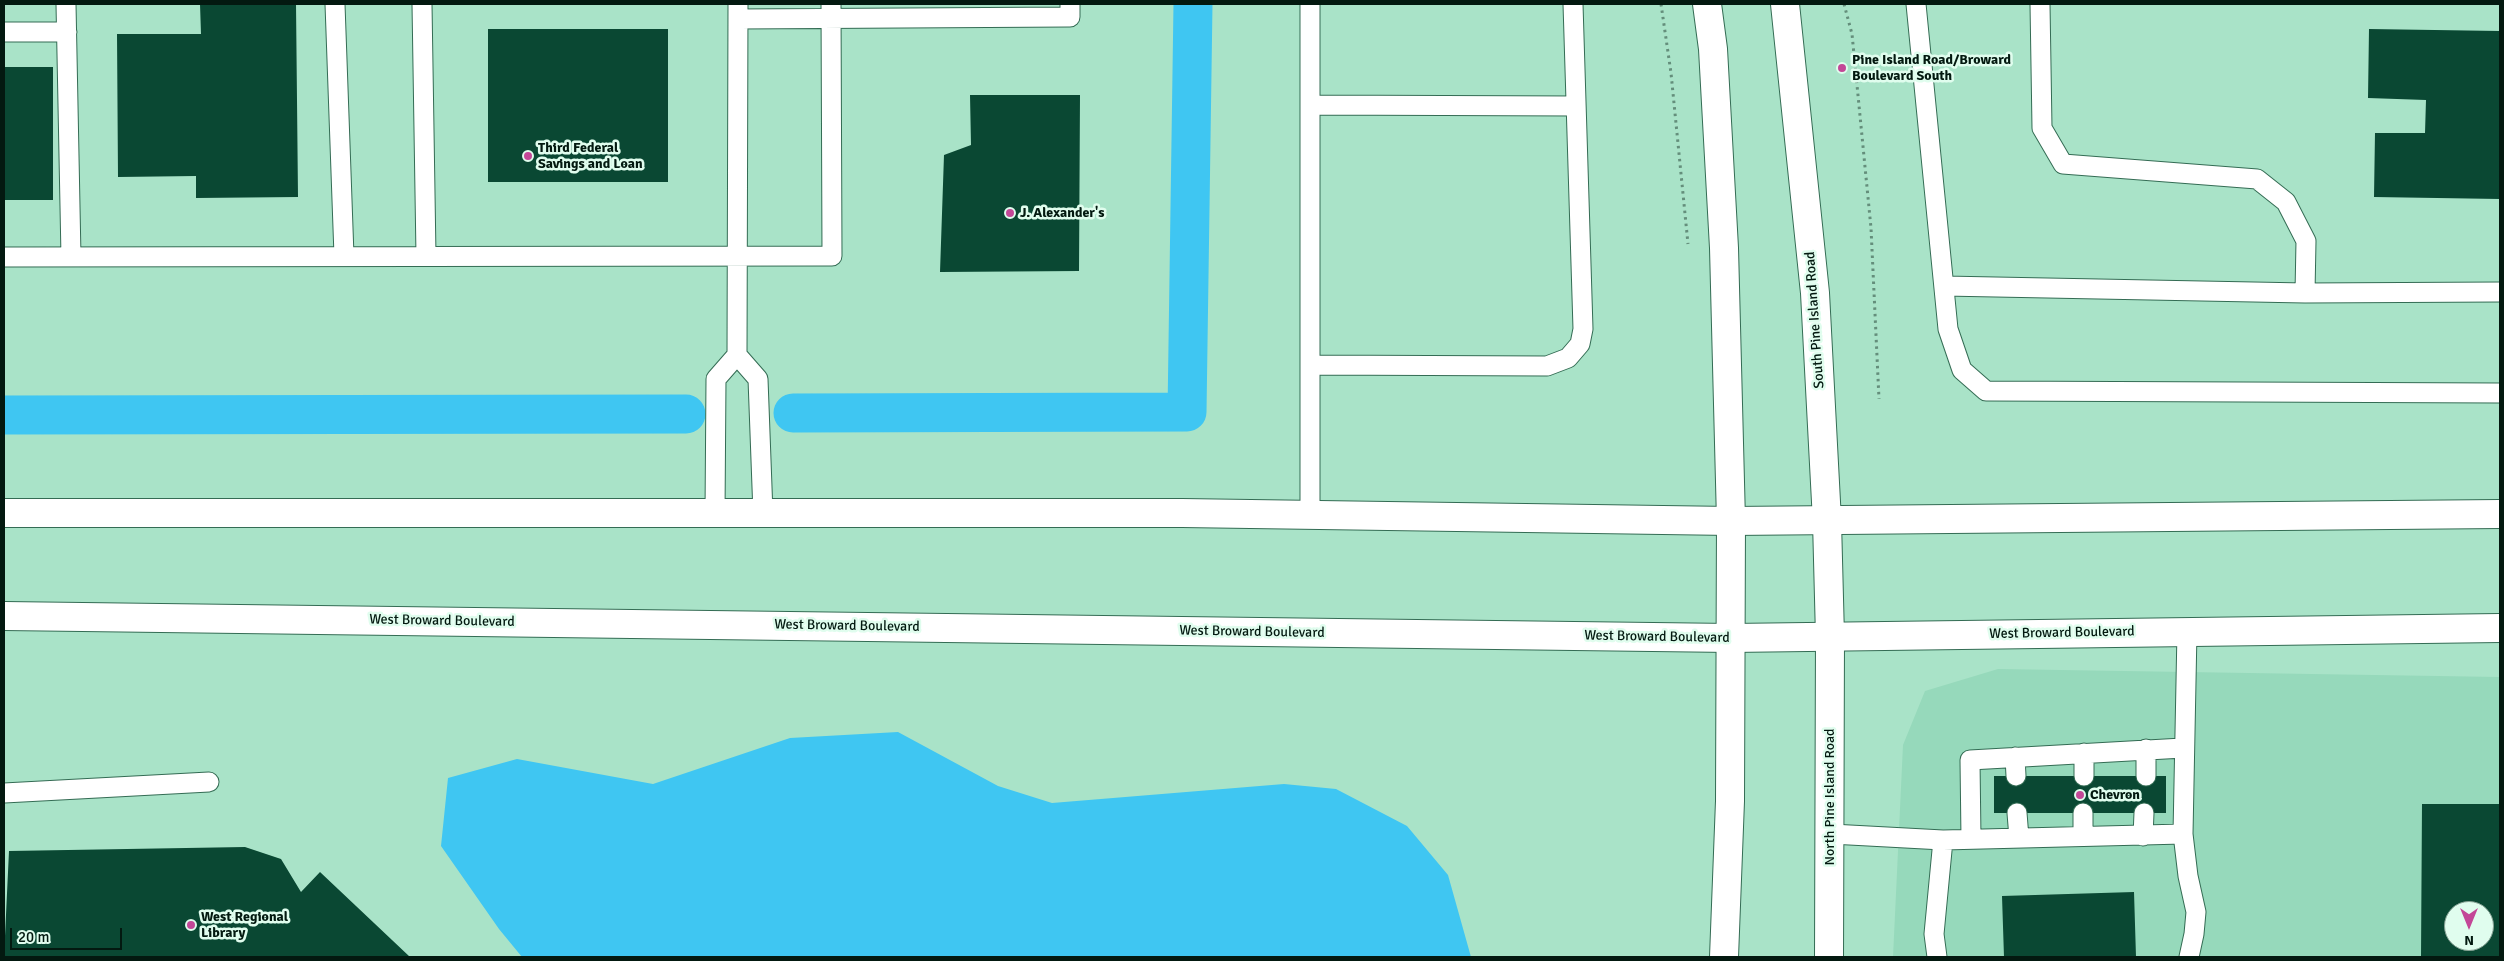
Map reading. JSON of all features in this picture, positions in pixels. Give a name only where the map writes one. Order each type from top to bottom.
[{"type":"main road","points":[[1707,4],[1713,49],[1724,248],[1731,521],[1730,801],[1724,957]]},
{"type":"main road","name":"South Pine Island Road","points":[[1785,4],[1815,293],[1827,520],[1830,637]]},
{"type":"main road","points":[[4,513],[1310,514],[1731,521],[2500,514]]},
{"type":"main road","name":"West Broward Boulevard","points":[[4,616],[1731,638],[2500,628]]},
{"type":"main road","name":"North Pine Island Road","points":[[1829,957],[1831,834],[1830,637]]},
{"type":"lane","points":[[66,4],[71,257]]},
{"type":"lane","points":[[335,4],[344,256]]},
{"type":"lane","points":[[422,4],[426,256]]},
{"type":"lane","points":[[715,514],[716,379],[737,355],[738,11],[944,11],[1070,18],[1070,4]]},
{"type":"lane","points":[[1310,4],[1310,514]]},
{"type":"lane","points":[[1310,365],[1548,366],[1568,358],[1580,344],[1583,329],[1573,4]]},
{"type":"lane","points":[[1916,4],[1948,329],[1962,370],[1986,391],[2500,393]]},
{"type":"lane","points":[[2040,4],[2042,128],[2063,164],[2257,179],[2286,202],[2306,241],[2305,293]]},
{"type":"lane","points":[[4,257],[832,256],[831,11]]},
{"type":"lane","points":[[4,32],[67,32]]},
{"type":"lane","points":[[1310,105],[1576,106]]},
{"type":"lane","points":[[1944,286],[2305,293],[2500,292]]},
{"type":"lane","points":[[737,355],[758,379],[763,514]]},
{"type":"lane","points":[[2187,631],[2183,748],[2183,834],[2188,876],[2196,912],[2189,957]]},
{"type":"lane","points":[[1971,839],[1970,760],[2183,748]]},
{"type":"lane","points":[[2146,749],[2146,776]]},
{"type":"lane","points":[[2084,753],[2084,776]]},
{"type":"lane","points":[[2015,757],[2016,776]]},
{"type":"lane","points":[[4,793],[209,782]]},
{"type":"lane","points":[[2017,813],[2018,838]]},
{"type":"lane","points":[[2083,813],[2083,836]]},
{"type":"lane","points":[[2143,836],[2144,813]]},
{"type":"lane","points":[[1831,834],[1943,840],[2183,834]]},
{"type":"lane","points":[[1937,957],[1934,934],[1943,840]]},
{"type":"path","points":[[1661,4],[1671,74],[1688,254]]},
{"type":"path","points":[[1844,4],[1852,34],[1871,228],[1879,399]]},
{"type":"shaded area","points":[[1998,669],[2500,677],[2500,957],[1893,957],[1903,745],[1925,691]]},
{"type":"water","points":[[898,732],[998,786],[1052,803],[1284,784],[1336,789],[1407,826],[1448,875],[1471,957],[522,957],[499,929],[441,846],[448,778],[517,759],[653,784],[790,738]]},
{"type":"building","points":[[200,4],[296,4],[298,197],[196,198],[196,176],[118,177],[117,34],[201,34]]},
{"type":"building","points":[[488,29],[668,29],[668,182],[488,182]]},
{"type":"building","points":[[2369,29],[2500,31],[2500,199],[2374,197],[2375,133],[2425,133],[2426,100],[2368,98]]},
{"type":"building","points":[[4,67],[53,67],[53,200],[4,200]]},
{"type":"building","name":"J. Alexander's","points":[[970,95],[1080,95],[1079,271],[940,272],[944,155],[971,145]]},
{"type":"building","name":"Chevron","points":[[1994,776],[2166,776],[2166,813],[1994,813]]},
{"type":"building","points":[[2422,804],[2500,804],[2500,957],[2421,957]]},
{"type":"building","name":"West Regional Library","points":[[245,847],[281,859],[301,892],[320,872],[410,957],[4,957],[9,851]]},
{"type":"building","points":[[2134,892],[2136,957],[2004,957],[2002,896]]},
{"type":"waterway","points":[[793,413],[1187,412],[1193,4]]},
{"type":"waterway","points":[[4,415],[686,414]]},
{"type":"place","name":"Pine Island Road/Broward Boulevard South","points":[[1842,68]]},
{"type":"place","name":"Third Federal Savings and Loan","points":[[528,156]]},
{"type":"place","name":"J. Alexander's","points":[[1010,213]]},
{"type":"place","name":"Chevron","points":[[2080,795]]},
{"type":"place","name":"West Regional Library","points":[[191,925]]}]
